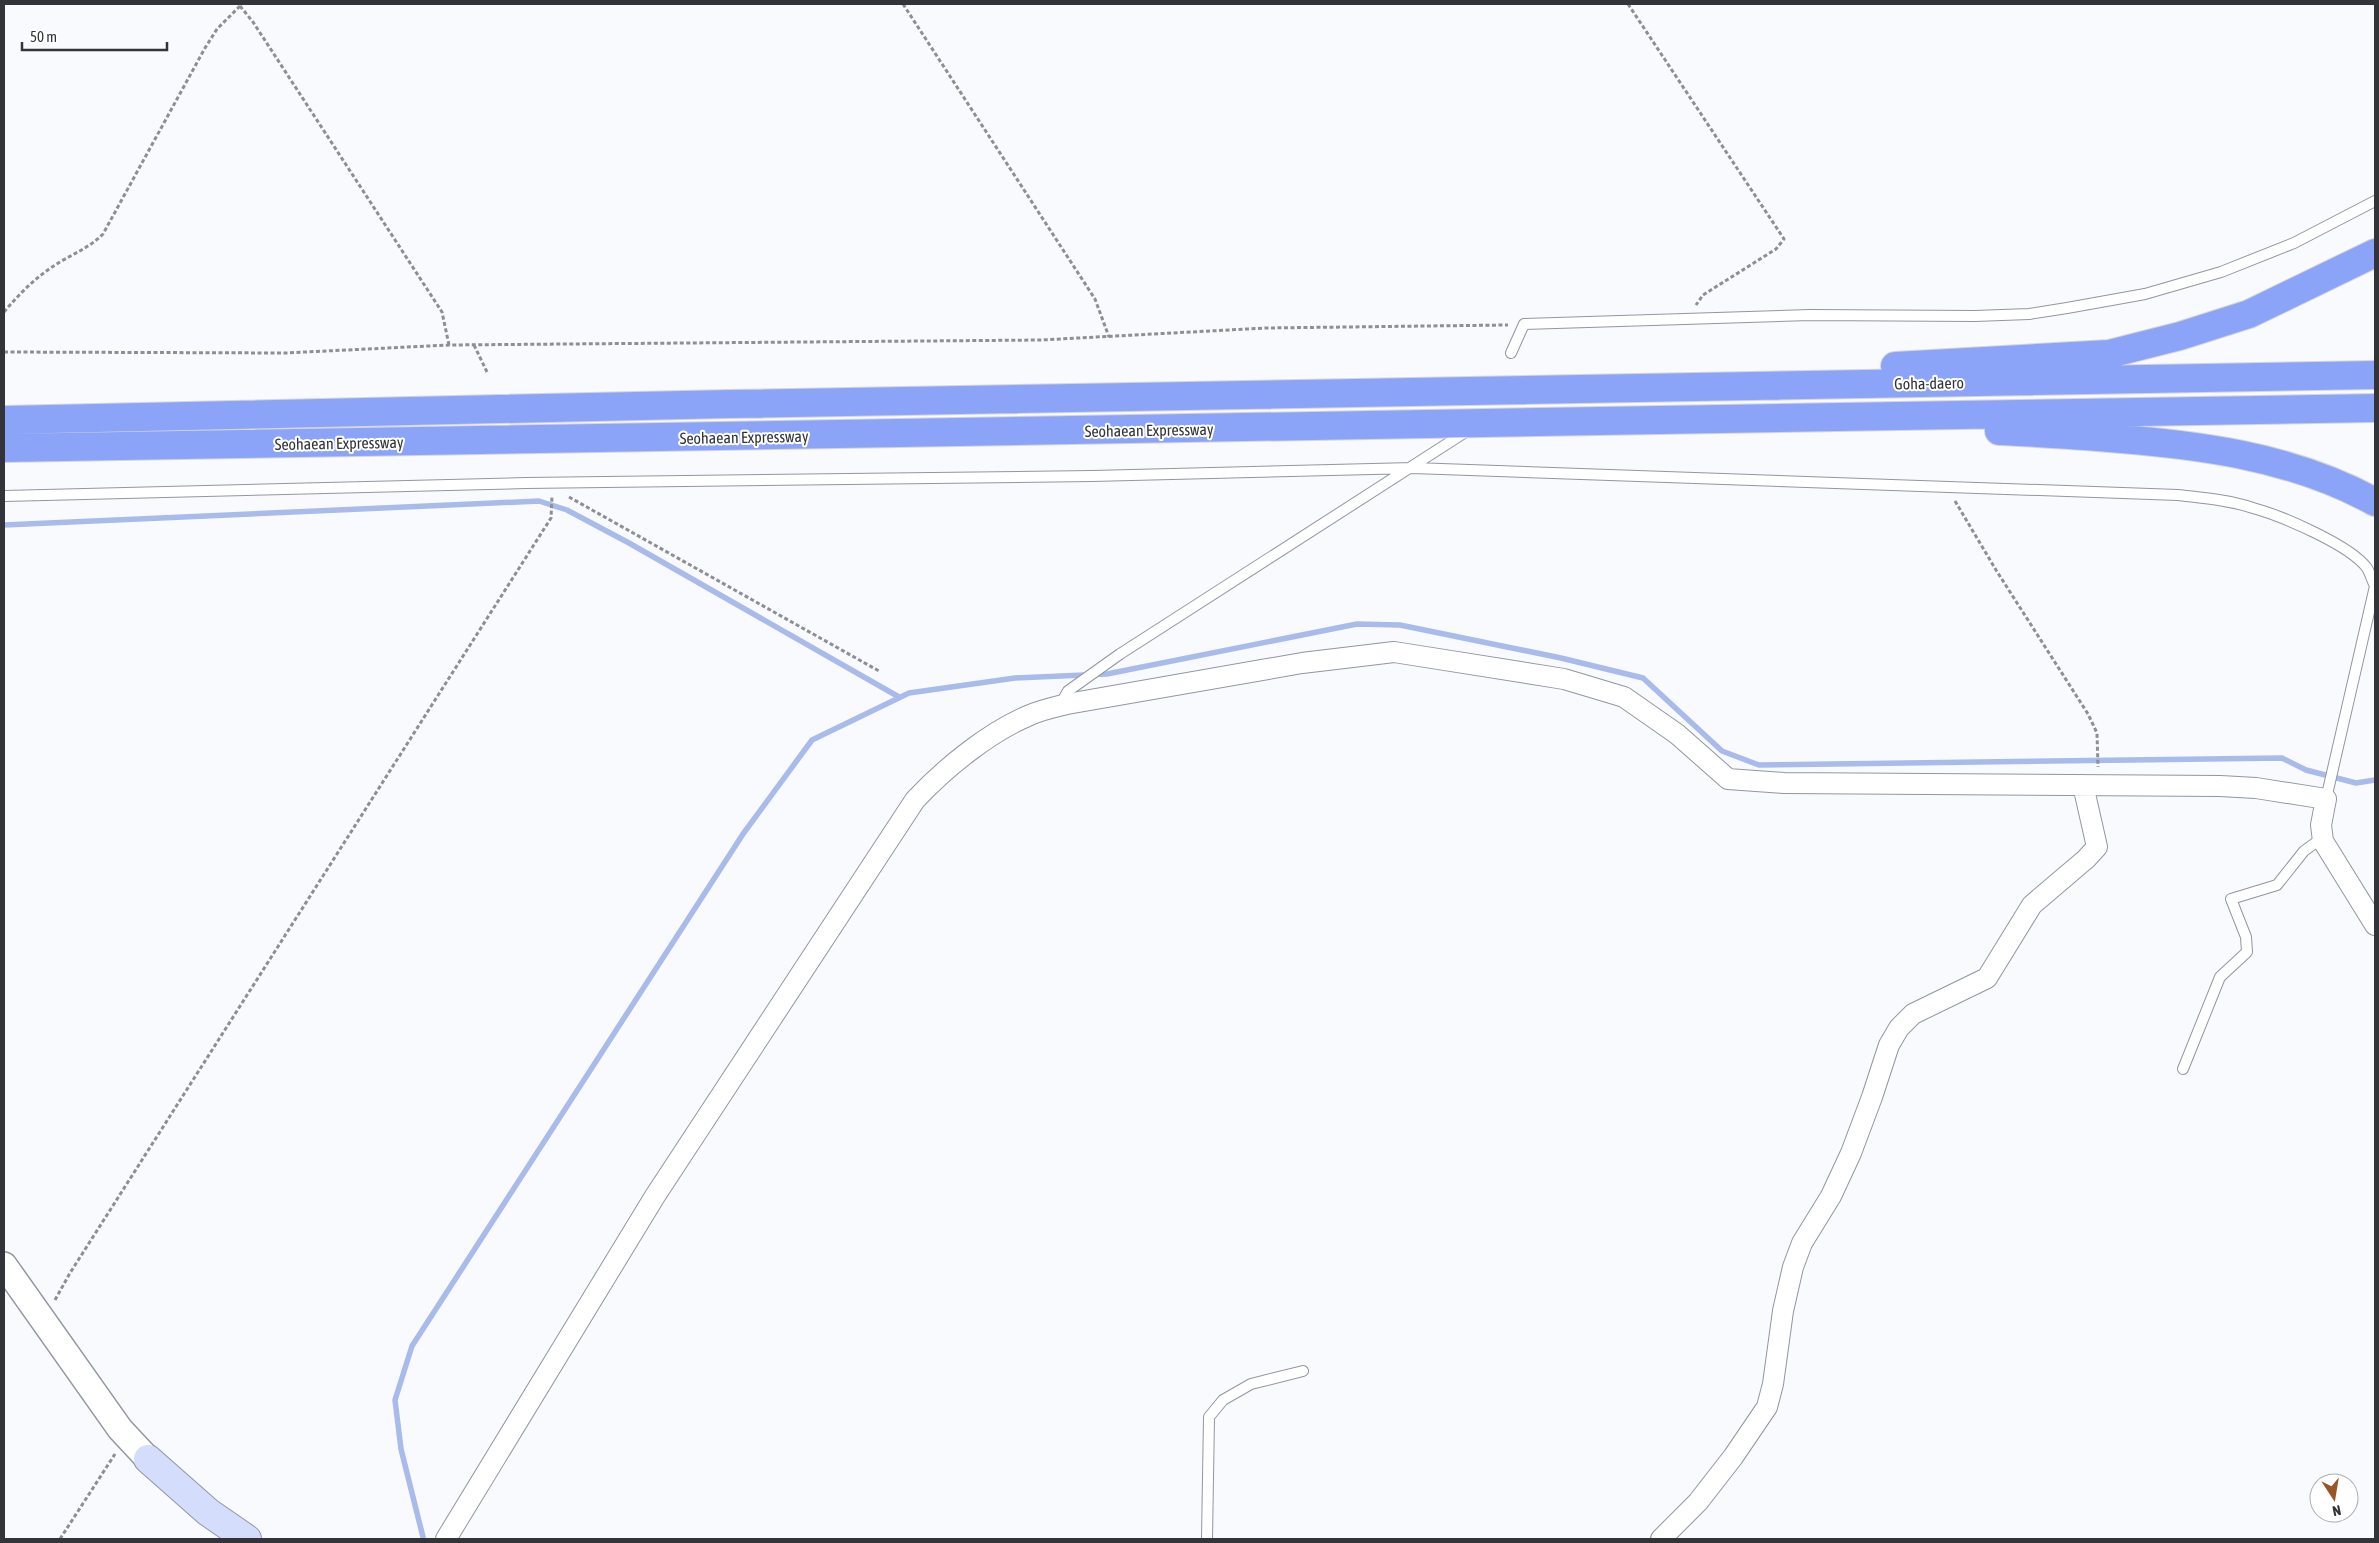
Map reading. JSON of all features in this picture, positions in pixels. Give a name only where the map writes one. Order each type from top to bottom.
[{"type":"highway","points":[[1482,392],[2108,354],[2180,336],[2249,314],[2375,253]]},
{"type":"highway","name":"Goha-daero","points":[[1482,392],[2375,375]]},
{"type":"highway","name":"Seohaean Expressway","points":[[4,420],[719,404],[1482,392]]},
{"type":"highway","name":"Goha-daero","points":[[1476,427],[2375,408]]},
{"type":"highway","points":[[1476,427],[2012,431],[2172,442],[2261,458],[2349,488],[2375,502]]},
{"type":"highway","name":"Seohaean Expressway","points":[[4,448],[1476,427]]},
{"type":"main road","points":[[148,1459],[208,1512],[247,1539]]},
{"type":"street","points":[[448,1537],[655,1196],[915,800],[957,761],[998,732],[1030,715],[1060,706],[1302,663],[1394,652],[1564,679],[1624,697],[1677,734],[1728,779],[1784,783],[2091,779],[2327,794],[2320,825],[2322,838],[2375,925]]},
{"type":"street","points":[[1661,1539],[1698,1502],[1734,1457],[1767,1407],[1773,1384],[1783,1311],[1793,1267],[1802,1243],[1831,1196],[1851,1154],[1889,1044],[1899,1028],[1913,1014],[1987,978],[2032,905],[2086,859],[2096,846],[2091,779]]},
{"type":"street","points":[[4,1265],[70,1362],[128,1437],[148,1459]]},
{"type":"lane","points":[[1511,353],[1524,324],[1810,315],[1975,316],[2029,314],[2093,304],[2183,284],[2265,256],[2375,202]]},
{"type":"lane","points":[[1060,706],[1068,691],[1120,654],[1476,427]]},
{"type":"lane","points":[[4,496],[548,483],[1082,476],[1413,468],[1949,486],[2178,496],[2223,500],[2254,508],[2330,540],[2351,554],[2367,568],[2375,586],[2327,794]]},
{"type":"lane","points":[[2183,1069],[2220,977],[2247,952],[2246,936],[2231,899],[2277,885],[2304,851],[2322,838]]},
{"type":"lane","points":[[1207,1539],[1209,1417],[1223,1400],[1239,1390],[1270,1378],[1303,1371]]},
{"type":"path","points":[[903,4],[1095,299],[1110,337]]},
{"type":"path","points":[[1628,4],[1784,239],[1776,249],[1703,294],[1688,320]]},
{"type":"path","points":[[4,312],[33,281],[61,262],[84,250],[103,234],[205,48],[217,29],[241,5],[442,312],[449,346]]},
{"type":"path","points":[[4,352],[284,352],[474,345],[919,342],[1110,337],[1266,328],[1524,324]]},
{"type":"path","points":[[474,345],[487,372]]},
{"type":"path","points":[[548,483],[627,531],[879,672]]},
{"type":"path","points":[[39,1314],[53,1304],[75,1265],[551,518],[552,496],[548,483]]},
{"type":"path","points":[[1949,486],[1957,506],[1996,570],[2088,714],[2097,734],[2099,746],[2091,779]]},
{"type":"path","points":[[60,1539],[128,1437]]},
{"type":"waterway","points":[[4,525],[539,501],[567,510],[629,543],[899,697]]},
{"type":"waterway","points":[[423,1537],[401,1449],[395,1400],[412,1346],[743,834],[812,740],[909,693],[1015,678],[1107,674],[1357,624],[1400,625],[1561,658],[1643,678],[1722,751],[1759,765],[2282,758],[2306,770],[2356,783],[2375,780]]}]
